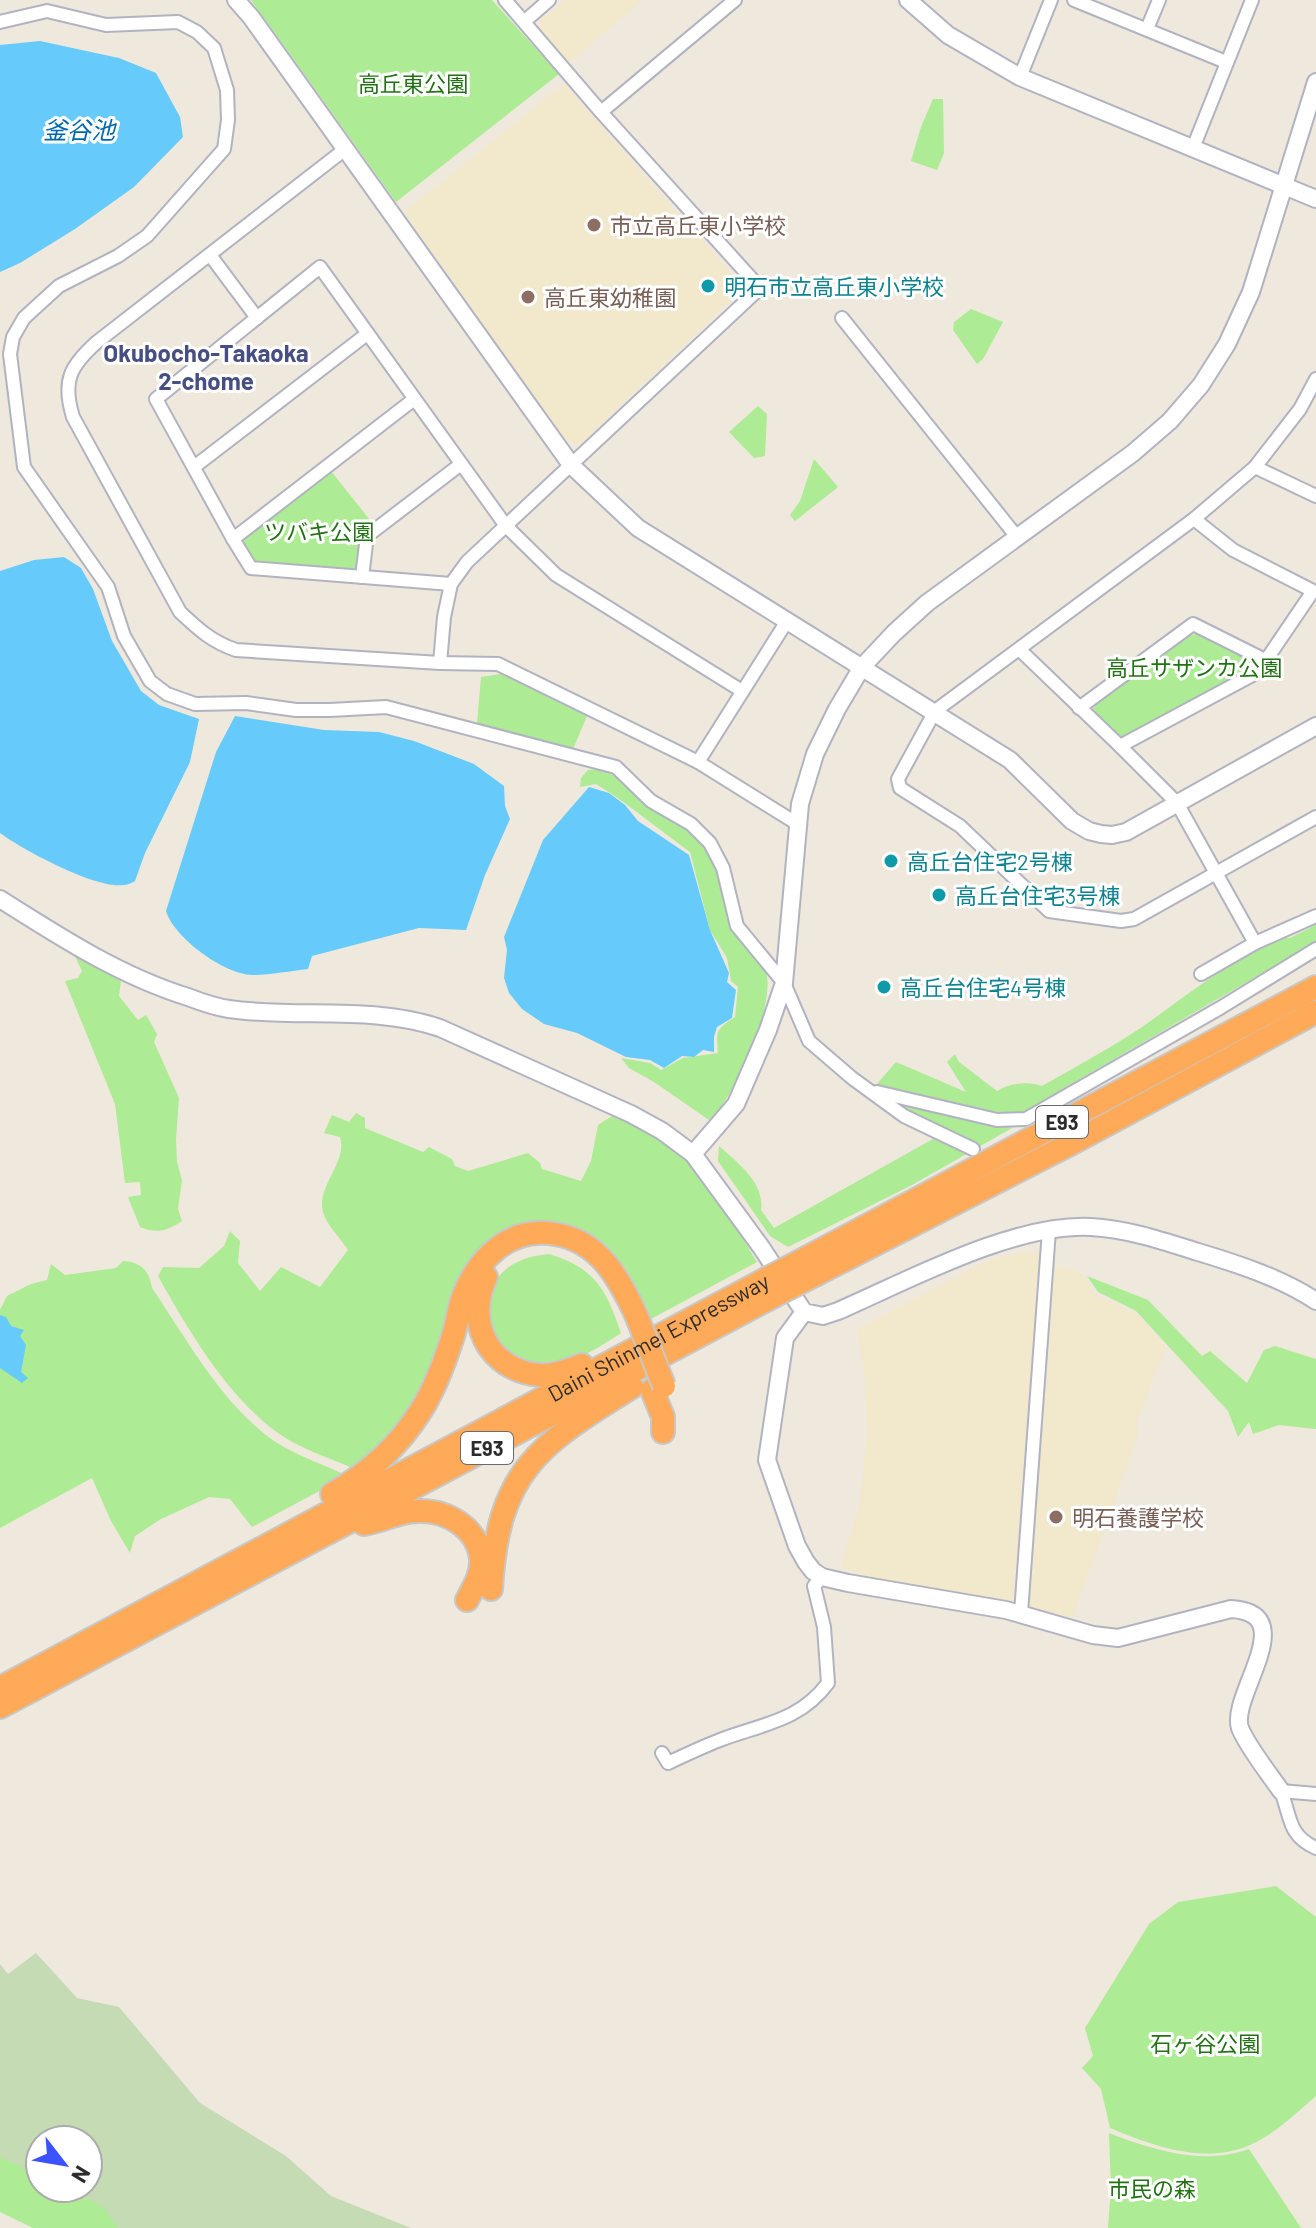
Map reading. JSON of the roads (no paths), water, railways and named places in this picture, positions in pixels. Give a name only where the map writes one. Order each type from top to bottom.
[{"type":"highway","name":"Daini Shinmei Expressway","points":[[813,1265],[1316,987]]},
{"type":"highway","name":"Daini Shinmei Expressway","points":[[0,1688],[624,1355],[1092,1132],[1316,1012]]},
{"type":"highway","points":[[194,1587],[355,1481],[380,1460],[420,1413],[438,1379],[470,1279],[480,1263],[501,1244],[519,1236],[539,1232],[556,1234],[589,1247],[606,1260],[625,1292],[631,1320],[658,1388],[663,1417],[669,1425]]},
{"type":"highway","points":[[624,1355],[589,1362],[564,1372],[540,1375],[515,1368],[494,1354],[483,1338],[476,1315],[478,1294],[490,1268],[502,1258],[517,1248],[547,1243],[575,1252],[598,1270],[631,1320]]},
{"type":"highway","name":"Daini Shinmei Expressway","points":[[0,1707],[194,1587],[327,1532],[718,1327],[770,1287]]},
{"type":"highway","points":[[491,1589],[493,1556],[502,1516],[517,1480],[530,1462],[567,1427],[673,1362],[718,1327]]},
{"type":"highway","points":[[327,1532],[419,1510],[453,1519],[467,1528],[477,1544],[481,1560],[478,1580],[467,1600]]},
{"type":"street","points":[[236,0],[572,466],[638,528],[1010,760],[1072,821],[1089,831],[1112,835],[1126,832],[1316,726]]},
{"type":"street","points":[[440,663],[451,584],[467,562],[760,288],[505,0]]},
{"type":"street","points":[[525,21],[549,0]]},
{"type":"street","points":[[601,112],[735,0]]},
{"type":"street","points":[[908,0],[948,35],[1020,77],[1316,199]]},
{"type":"street","points":[[1020,77],[1051,0]]},
{"type":"street","points":[[1074,0],[1226,62]]},
{"type":"street","points":[[1147,29],[1159,0]]},
{"type":"street","points":[[1193,148],[1252,0]]},
{"type":"street","points":[[0,22],[47,11],[106,25],[178,22],[197,32],[214,48],[227,90],[228,120],[224,149],[147,236],[118,256],[59,286],[24,318],[13,337],[10,354],[24,467],[108,587],[124,636],[150,681],[167,694],[195,704],[246,703],[296,710],[386,707],[616,767],[651,801],[691,824],[710,843],[723,868],[737,926],[784,983],[809,1041],[904,1116],[973,1149]]},
{"type":"street","points":[[693,1154],[736,1104],[768,1030],[784,983],[796,823],[815,754],[837,709],[862,667],[927,603],[1133,453],[1170,421],[1201,385],[1227,344],[1251,292],[1316,82]]},
{"type":"street","points":[[344,150],[88,350],[72,368],[67,399],[73,417],[180,612],[218,644],[236,650],[498,664],[698,762],[796,823]]},
{"type":"street","points":[[210,255],[257,318]]},
{"type":"street","points":[[451,584],[251,568],[156,399],[320,267],[506,526],[556,575],[742,691]]},
{"type":"street","points":[[842,318],[1017,537]]},
{"type":"street","points":[[194,467],[367,334]]},
{"type":"street","points":[[1316,379],[1300,409],[1255,467],[1194,519],[935,711],[898,779],[900,788],[960,826],[1049,911],[1121,921],[1134,919],[1316,817]]},
{"type":"street","points":[[233,539],[413,400]]},
{"type":"street","points":[[362,577],[367,536],[461,464]]},
{"type":"street","points":[[1255,467],[1316,496]]},
{"type":"street","points":[[1120,746],[1258,672],[1315,592],[1233,550],[1194,519]]},
{"type":"street","points":[[698,762],[787,621]]},
{"type":"street","points":[[1079,708],[1193,624],[1265,660]]},
{"type":"street","points":[[1020,650],[1177,803],[1255,943]]},
{"type":"street","points":[[0,899],[132,977],[224,1009],[390,1016],[416,1020],[631,1114],[662,1131],[693,1154],[804,1312],[823,1316],[838,1311],[999,1241],[1049,1230],[1088,1227],[1129,1231],[1236,1264],[1297,1289],[1316,1301]]},
{"type":"street","points":[[1201,974],[1255,943],[1316,916]]},
{"type":"street","points":[[869,1090],[997,1120],[1026,1119],[1207,1016],[1316,949]]},
{"type":"street","points":[[1021,1613],[1049,1230]]},
{"type":"street","points":[[804,1312],[785,1338],[767,1460],[797,1546],[813,1571],[822,1577],[1021,1613],[1093,1635],[1118,1638],[1231,1609],[1252,1615],[1261,1626],[1264,1641],[1239,1712],[1240,1727],[1281,1791],[1293,1831],[1302,1842],[1316,1848]]},
{"type":"street","points":[[662,1753],[668,1763],[722,1739],[768,1726],[816,1700],[828,1683],[824,1627],[814,1586],[822,1577]]},
{"type":"street","points":[[1281,1791],[1316,1794]]},
{"type":"water","name":"釜谷池","points":[[40,41],[119,58],[156,73],[180,117],[183,137],[134,187],[75,229],[0,272],[0,45]]},
{"type":"water","points":[[64,557],[81,568],[93,589],[112,641],[141,691],[159,705],[199,719],[190,762],[145,853],[135,881],[126,885],[111,885],[78,875],[0,833],[0,571],[34,560]]},
{"type":"water","points":[[235,716],[324,730],[379,732],[414,741],[474,764],[504,786],[505,806],[510,819],[485,875],[466,930],[419,928],[312,956],[308,969],[259,975],[228,968],[189,943],[166,911],[216,752]]},
{"type":"water","points":[[589,787],[609,793],[625,805],[638,821],[689,855],[710,930],[729,973],[727,982],[736,990],[732,1018],[717,1027],[714,1052],[703,1050],[694,1057],[682,1056],[664,1068],[650,1060],[626,1057],[577,1033],[544,1024],[522,1009],[509,993],[504,978],[507,950],[504,937],[543,840]]},
{"type":"water","points":[[0,1315],[6,1317],[11,1326],[24,1330],[20,1336],[26,1345],[21,1372],[28,1378],[22,1383],[0,1368]]},
{"type":"place","name":"市立高丘東小学校","points":[[594,225]]},
{"type":"place","name":"明石市立高丘東小学校","points":[[708,286]]},
{"type":"place","name":"高丘東幼稚園","points":[[528,297]]},
{"type":"place","name":"高丘台住宅2号棟","points":[[891,861]]},
{"type":"place","name":"高丘台住宅3号棟","points":[[939,895]]},
{"type":"place","name":"高丘台住宅4号棟","points":[[884,987]]},
{"type":"place","name":"明石養護学校","points":[[1056,1517]]},
{"type":"district","name":"Okubocho-Takaoka 2-chome","points":[[206,366]]},
{"type":"park label","name":"高丘東公園","points":[[413,83]]},
{"type":"park label","name":"ツバキ公園","points":[[319,531]]},
{"type":"park label","name":"高丘サザンカ公園","points":[[1194,667]]},
{"type":"park label","name":"石ヶ谷公園","points":[[1205,2043]]},
{"type":"park label","name":"市民の森","points":[[1152,2188]]}]
